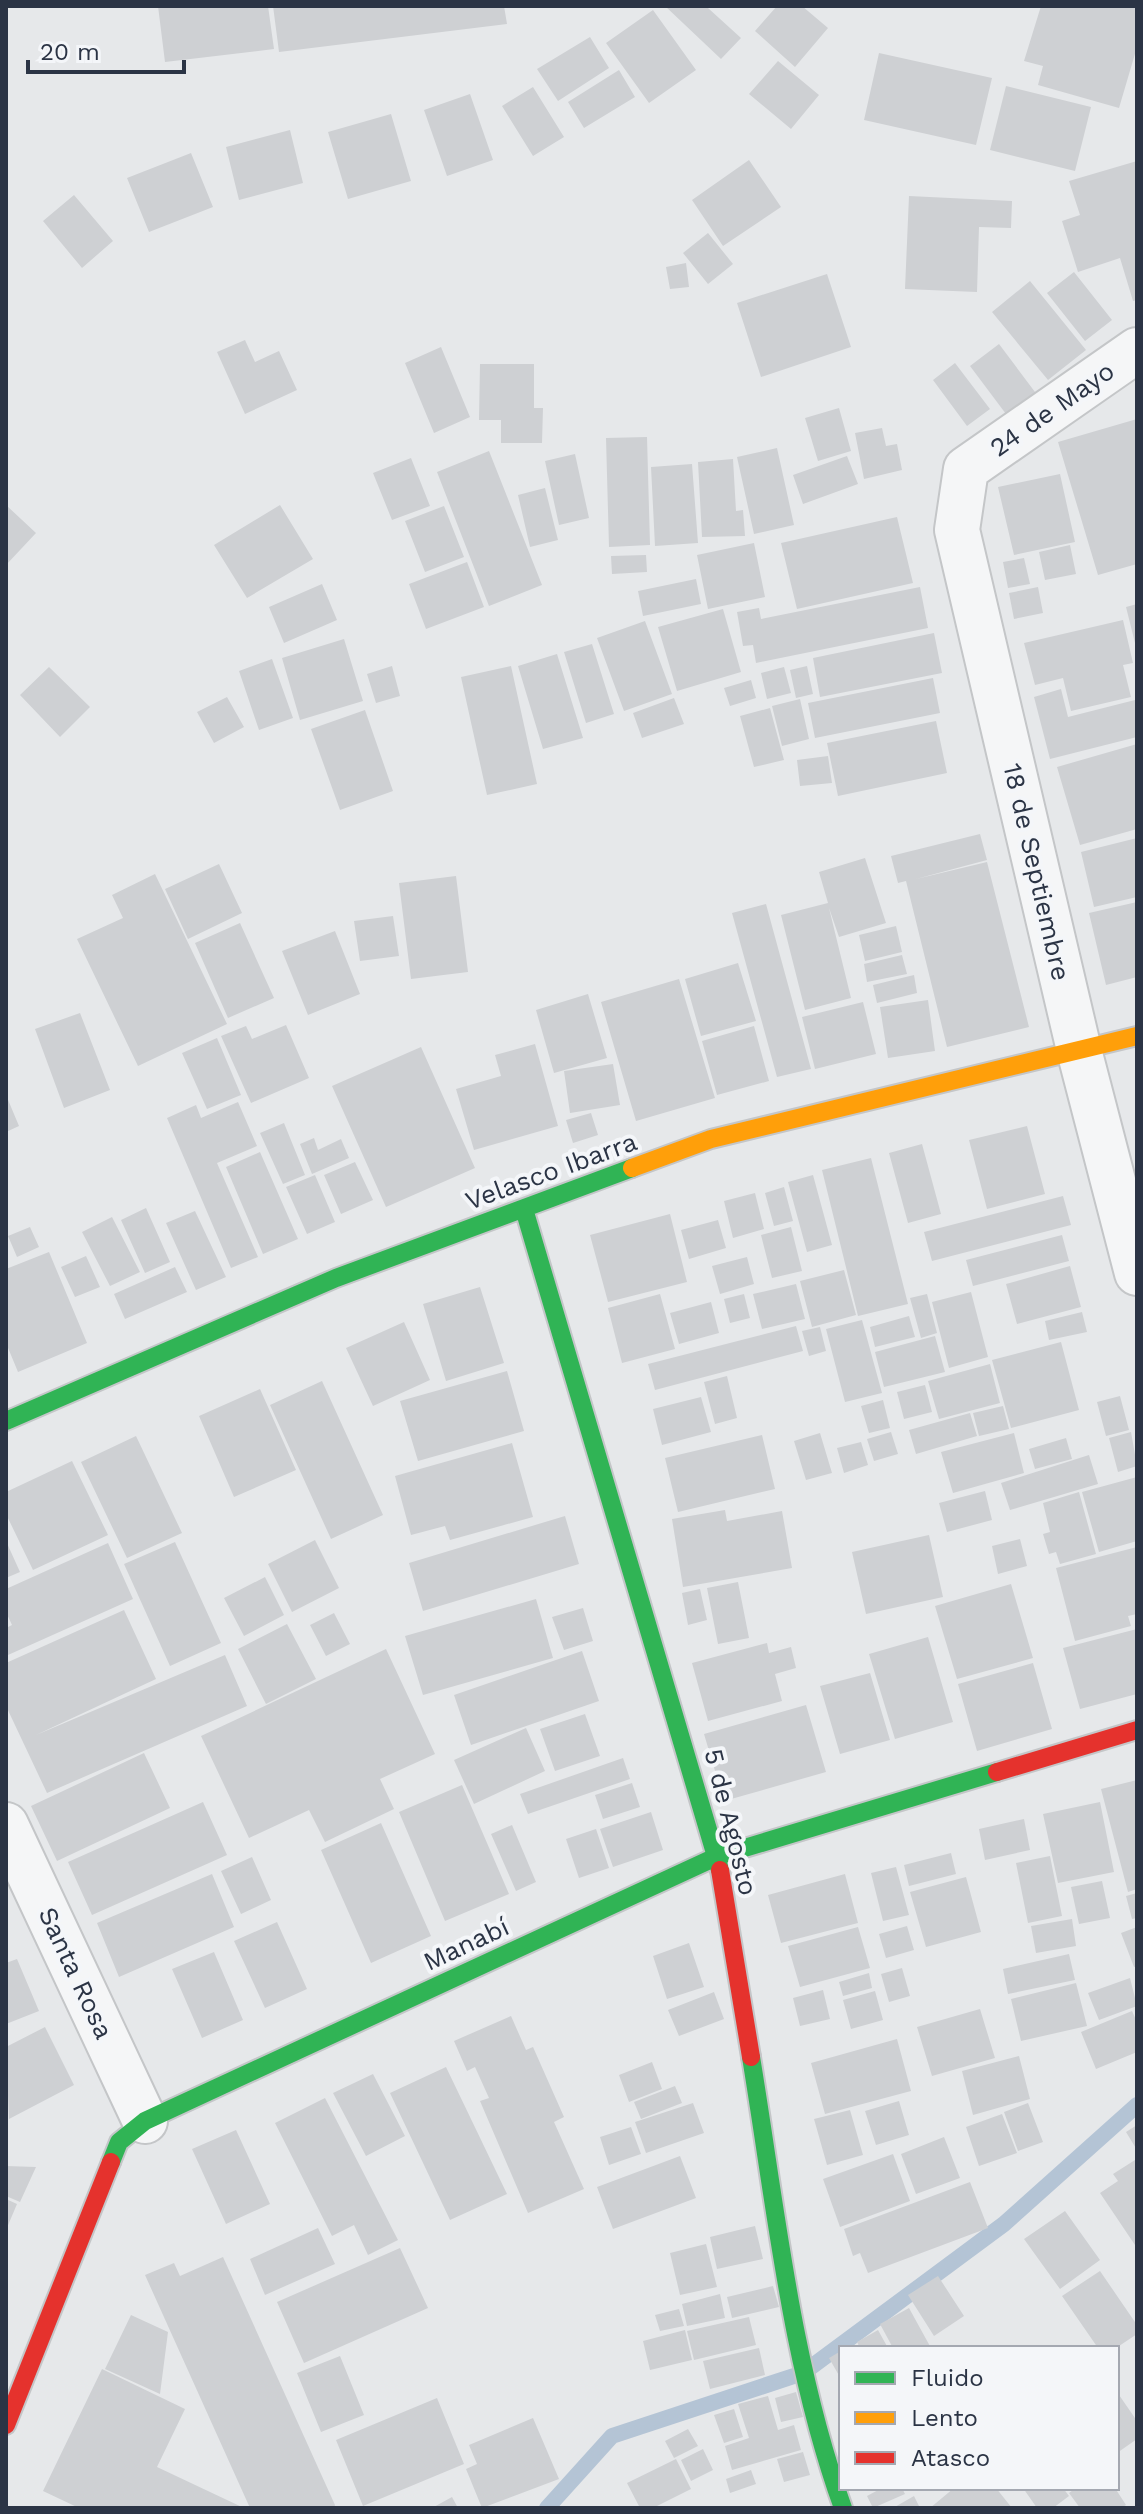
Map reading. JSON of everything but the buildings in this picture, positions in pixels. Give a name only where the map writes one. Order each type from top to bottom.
[{"type":"street","name":"24 de Mayo","points":[[966,469],[1137,350]]},
{"type":"street","name":"18 de Septiembre","points":[[966,469],[957,530],[1079,1050],[1137,1273]]},
{"type":"street","name":"Velasco Ibarra","points":[[6,1421],[336,1278],[711,1139],[1137,1036]]},
{"type":"street","name":"5 de Agosto","points":[[524,1209],[718,1856],[803,2373],[825,2458],[843,2508]]},
{"type":"street","name":"Manabí","points":[[6,2425],[119,2142],[145,2121],[718,1856],[1137,1730]]},
{"type":"street","name":"Santa Rosa","points":[[6,1825],[145,2121]]},
{"type":"waterway","points":[[839,2346],[1004,2224],[1137,2105]]},
{"type":"waterway","points":[[547,2508],[612,2436],[803,2373],[839,2346]]},
{"type":"traffic: fast","points":[[6,1421],[336,1278],[632,1168]]},
{"type":"traffic: fast","points":[[524,1209],[720,1870]]},
{"type":"traffic: fast","points":[[111,2162],[119,2142],[145,2121],[718,1856],[997,1772]]},
{"type":"traffic: fast","points":[[751,2057],[798,2342],[810,2398],[843,2508]]},
{"type":"traffic: slow","points":[[632,1168],[711,1139],[1137,1036]]},
{"type":"traffic: jam","points":[[997,1772],[1137,1730]]},
{"type":"traffic: jam","points":[[720,1870],[751,2057]]},
{"type":"traffic: jam","points":[[6,2425],[111,2162]]}]
